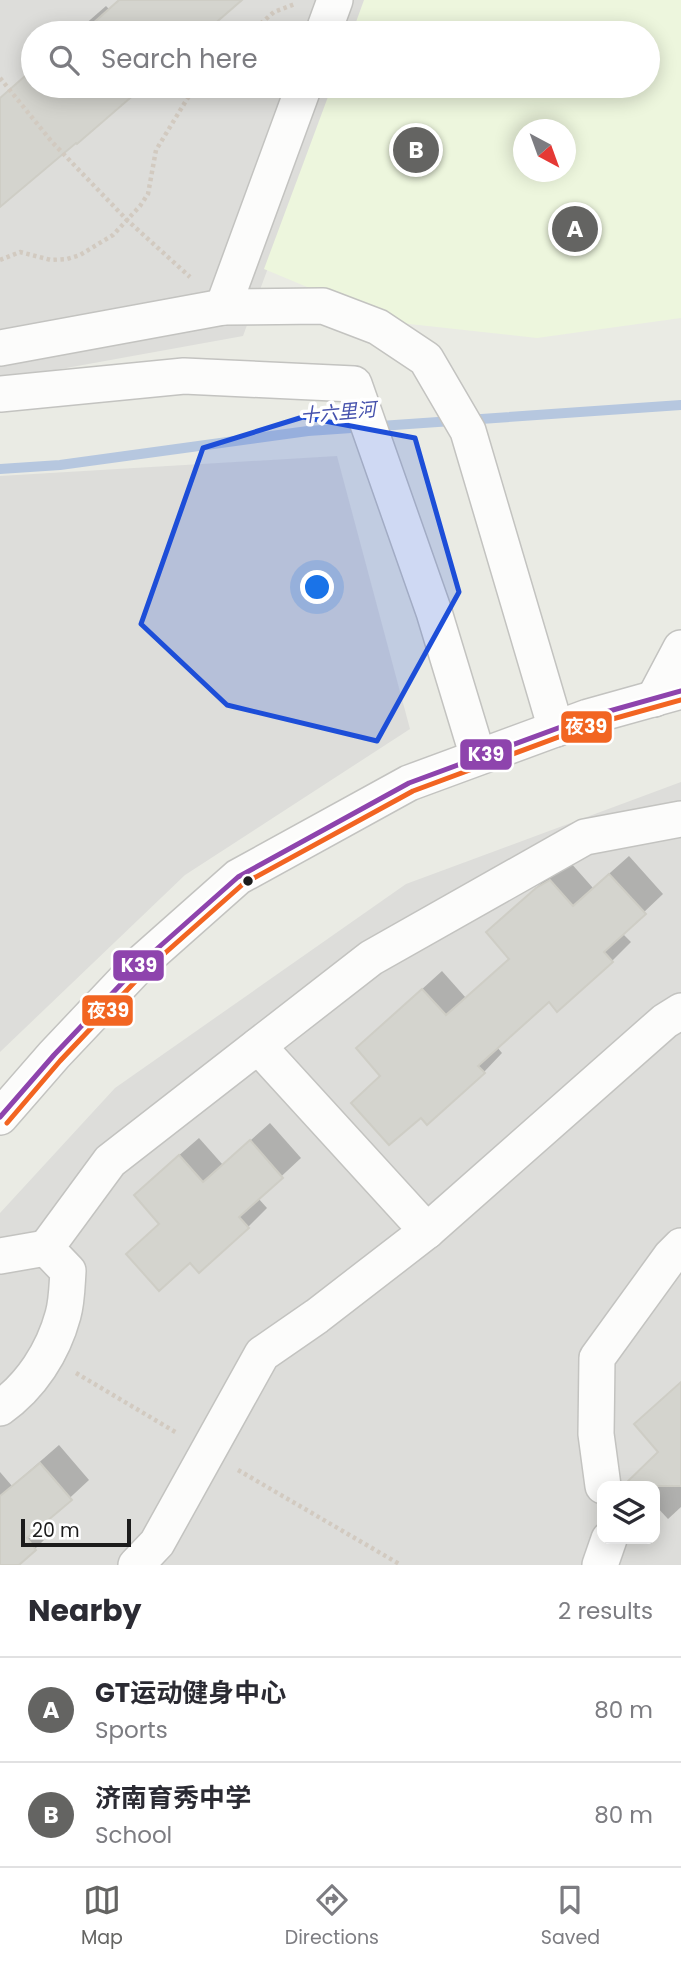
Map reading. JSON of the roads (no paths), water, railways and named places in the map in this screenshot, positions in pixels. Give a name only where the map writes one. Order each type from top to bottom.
[{"type":"street","points":[[327,21],[335,0]]},
{"type":"street","points":[[223,307],[300,98]]},
{"type":"street","points":[[0,348],[223,307],[323,306],[378,327],[426,359],[460,417],[556,729]]},
{"type":"street","points":[[0,394],[184,376],[354,384],[434,612],[478,757]]},
{"type":"street","points":[[0,1117],[141,963],[237,877],[409,783],[588,717],[667,695],[681,648]]},
{"type":"street","points":[[0,1256],[47,1248],[110,1161],[371,958],[585,838],[681,819]]},
{"type":"street","points":[[136,1565],[157,1543],[262,1353],[317,1316],[427,1231],[665,1021],[681,1011]]},
{"type":"street","points":[[258,1046],[427,1231]]},
{"type":"street","points":[[602,1481],[596,1434],[597,1358],[681,1246]]},
{"type":"street","points":[[0,1408],[16,1397],[48,1355],[64,1314],[68,1271],[47,1248]]},
{"type":"street","points":[[600,1565],[607,1544]]},
{"type":"waterway","name":"十六里河","points":[[0,469],[60,465],[308,431],[681,405]]},
{"type":"place","name":"济南育秀中学","points":[[416,150]]},
{"type":"place","name":"GT运动健身中心","points":[[575,229]]}]
